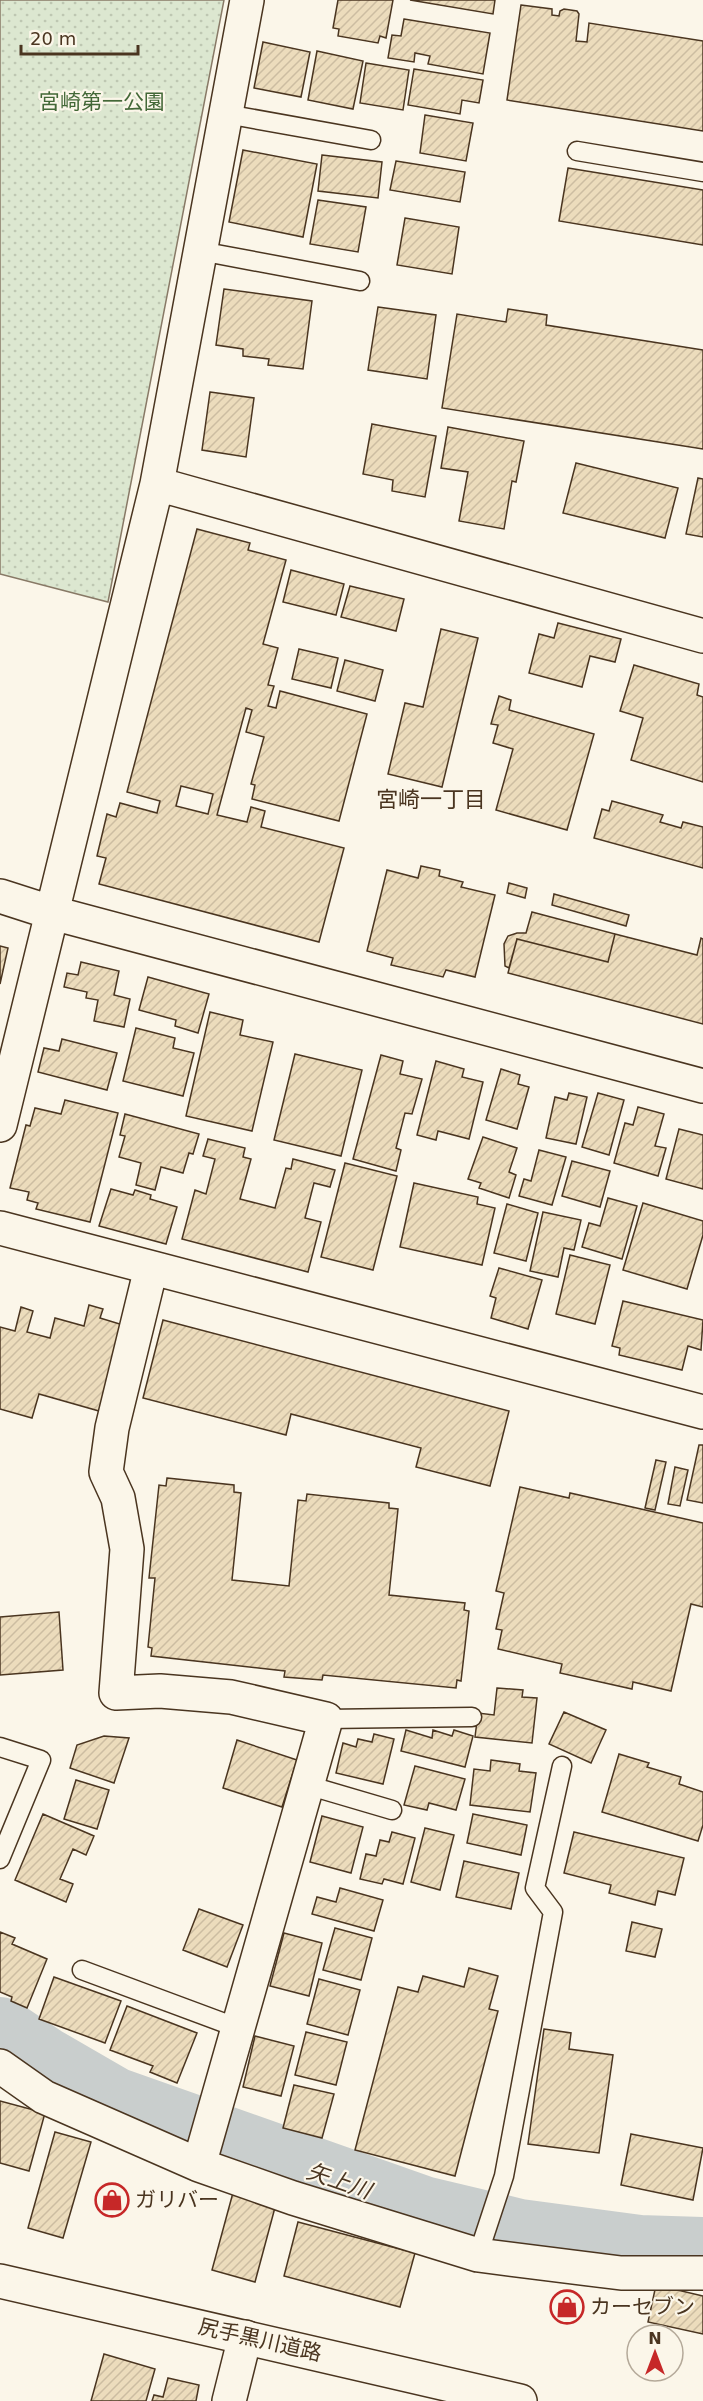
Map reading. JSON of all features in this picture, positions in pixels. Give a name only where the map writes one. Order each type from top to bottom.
[{"type":"street","points":[[0,1125],[157,484],[247,0]]},
{"type":"street","points":[[157,484],[703,636]]},
{"type":"street","points":[[0,896],[53,913],[703,1086]]},
{"type":"street","points":[[0,1228],[703,1412]]},
{"type":"street","points":[[152,1268],[112,1428],[106,1472],[118,1498],[126,1549],[116,1693],[160,1691],[231,1697],[326,1719],[199,2165]]},
{"type":"street","points":[[0,2066],[44,2097],[199,2165],[293,2198],[478,2255],[621,2273],[703,2272]]},
{"type":"street","name":"尻手黒川道路","points":[[0,2281],[520,2401]]},
{"type":"street","points":[[229,2401],[245,2337]]},
{"type":"lane","points":[[226,114],[371,140]]},
{"type":"lane","points":[[577,151],[703,172]]},
{"type":"lane","points":[[200,251],[360,281]]},
{"type":"lane","points":[[326,1719],[471,1718]]},
{"type":"lane","points":[[0,1748],[41,1760],[0,1859]]},
{"type":"lane","points":[[478,2255],[504,2176],[553,1912],[535,1888],[562,1766]]},
{"type":"lane","points":[[307,1785],[392,1810]]},
{"type":"lane","points":[[82,1970],[238,2028]]},
{"type":"green space","name":"宮崎第一公園","points":[[0,0],[224,0],[108,602],[0,574]]},
{"type":"building","points":[[338,0],[393,0],[386,38],[380,36],[378,43],[338,36],[339,29],[333,28]]},
{"type":"building","points":[[410,0],[495,0],[493,14]]},
{"type":"building","points":[[521,5],[552,9],[552,15],[559,16],[560,11],[564,9],[577,11],[579,14],[576,41],[587,42],[589,23],[703,41],[703,131],[507,100]]},
{"type":"building","points":[[404,19],[490,33],[483,74],[428,64],[430,56],[415,53],[414,62],[388,58],[392,35],[401,36]]},
{"type":"building","points":[[263,42],[310,52],[301,97],[254,88]]},
{"type":"building","points":[[317,51],[363,61],[353,109],[308,100]]},
{"type":"building","points":[[366,63],[409,70],[403,110],[360,103]]},
{"type":"building","points":[[414,69],[483,80],[479,103],[462,100],[460,114],[408,105]]},
{"type":"building","points":[[425,115],[473,123],[466,161],[420,153]]},
{"type":"building","points":[[243,150],[317,164],[303,237],[229,222]]},
{"type":"building","points":[[322,155],[382,162],[378,198],[318,191]]},
{"type":"building","points":[[396,161],[465,172],[460,202],[390,190]]},
{"type":"building","points":[[568,168],[703,190],[703,245],[559,221]]},
{"type":"building","points":[[318,200],[366,207],[358,252],[310,244]]},
{"type":"building","points":[[405,218],[459,227],[452,274],[397,265]]},
{"type":"building","points":[[224,289],[312,301],[303,369],[268,365],[269,359],[243,356],[243,349],[216,345]]},
{"type":"building","points":[[378,307],[436,315],[427,379],[368,370]]},
{"type":"building","points":[[508,309],[547,315],[546,325],[703,350],[703,449],[442,408],[457,314],[506,322]]},
{"type":"building","points":[[210,392],[254,398],[246,457],[202,450]]},
{"type":"building","points":[[372,424],[436,436],[425,497],[392,491],[393,480],[363,474]]},
{"type":"building","points":[[448,427],[524,441],[516,482],[512,481],[504,529],[459,521],[468,472],[441,468]]},
{"type":"building","points":[[576,463],[678,488],[665,538],[563,513]]},
{"type":"building","points":[[698,478],[703,479],[703,537],[686,534]]},
{"type":"building","points":[[197,529],[250,543],[248,550],[286,560],[263,644],[278,648],[268,685],[274,686],[268,706],[276,708],[280,691],[367,714],[339,821],[252,799],[255,785],[251,784],[264,737],[246,732],[252,710],[246,708],[217,815],[247,822],[251,807],[265,811],[261,827],[344,848],[319,942],[99,884],[106,858],[97,856],[107,814],[116,817],[120,803],[157,813],[160,801],[127,792]],"holes":[[[181,786],[213,794],[208,814],[176,806]]]},
{"type":"building","points":[[291,570],[344,584],[336,615],[283,602]]},
{"type":"building","points":[[350,586],[404,599],[396,631],[341,617]]},
{"type":"building","points":[[558,623],[621,639],[615,662],[590,656],[582,687],[529,673],[539,634],[554,638]]},
{"type":"building","points":[[441,629],[478,638],[442,787],[388,774],[405,703],[423,707]]},
{"type":"building","points":[[299,649],[338,658],[331,688],[292,679]]},
{"type":"building","points":[[345,660],[383,670],[375,701],[337,691]]},
{"type":"building","points":[[634,665],[699,684],[697,695],[703,697],[703,782],[631,760],[643,718],[620,711]]},
{"type":"building","points":[[499,696],[511,700],[509,710],[594,734],[567,830],[496,810],[513,749],[493,743],[498,725],[491,724]]},
{"type":"building","points":[[612,801],[663,815],[660,822],[681,828],[683,822],[703,827],[703,868],[594,838],[602,809],[609,811]]},
{"type":"building","points":[[421,866],[440,870],[439,876],[463,882],[461,887],[495,895],[475,977],[446,970],[443,977],[391,965],[393,958],[367,951],[387,870],[418,878]]},
{"type":"building","points":[[509,883],[527,888],[525,898],[507,893]]},
{"type":"building","points":[[554,894],[629,915],[626,926],[552,905]]},
{"type":"building","points":[[532,912],[615,934],[608,962],[517,939],[509,968],[505,966],[504,944],[508,936],[526,933]]},
{"type":"building","points":[[615,934],[697,955],[701,938],[703,939],[703,1024],[508,973],[517,939],[608,962]]},
{"type":"building","points":[[0,946],[8,948],[0,984]]},
{"type":"building","points":[[81,962],[119,971],[114,995],[130,999],[124,1027],[94,1021],[98,1000],[86,998],[87,992],[64,987],[67,973],[78,975]]},
{"type":"building","points":[[148,977],[209,994],[198,1033],[175,1026],[176,1020],[139,1010]]},
{"type":"building","points":[[210,1012],[243,1020],[240,1035],[273,1042],[252,1131],[186,1116]]},
{"type":"building","points":[[136,1028],[175,1038],[173,1048],[194,1053],[183,1096],[123,1081]]},
{"type":"building","points":[[62,1039],[117,1053],[107,1090],[38,1072],[44,1048],[59,1051]]},
{"type":"building","points":[[295,1054],[362,1070],[341,1156],[274,1140]]},
{"type":"building","points":[[381,1055],[403,1061],[400,1074],[422,1079],[412,1114],[405,1113],[396,1148],[401,1150],[396,1171],[353,1159]]},
{"type":"building","points":[[436,1061],[464,1069],[462,1077],[483,1082],[469,1139],[438,1131],[436,1140],[417,1135]]},
{"type":"building","points":[[501,1069],[520,1075],[518,1084],[529,1087],[517,1129],[486,1120]]},
{"type":"building","points":[[569,1093],[587,1097],[576,1144],[546,1138],[555,1097],[567,1100]]},
{"type":"building","points":[[598,1093],[624,1100],[609,1155],[582,1147]]},
{"type":"building","points":[[65,1100],[118,1113],[90,1222],[36,1209],[38,1203],[27,1200],[29,1192],[10,1188],[26,1125],[30,1126],[35,1108],[61,1114]]},
{"type":"building","points":[[638,1107],[664,1114],[655,1146],[666,1148],[658,1176],[614,1163],[625,1123],[633,1125]]},
{"type":"building","points":[[125,1114],[199,1134],[193,1154],[189,1153],[183,1173],[161,1167],[155,1190],[136,1185],[141,1163],[119,1157],[125,1136],[120,1135]]},
{"type":"building","points":[[679,1129],[703,1135],[703,1189],[666,1179]]},
{"type":"building","points":[[483,1137],[517,1148],[509,1172],[516,1175],[509,1198],[479,1188],[481,1183],[468,1179]]},
{"type":"building","points":[[208,1139],[245,1148],[243,1157],[251,1159],[240,1199],[275,1208],[286,1168],[291,1169],[293,1159],[335,1170],[330,1187],[314,1183],[305,1218],[321,1222],[308,1272],[182,1239],[195,1190],[206,1194],[215,1159],[203,1156]]},
{"type":"building","points":[[539,1150],[566,1157],[552,1205],[519,1196],[524,1179],[531,1181]]},
{"type":"building","points":[[572,1161],[610,1171],[600,1207],[562,1196]]},
{"type":"building","points":[[345,1163],[397,1176],[373,1270],[321,1257]]},
{"type":"building","points":[[414,1183],[478,1197],[477,1204],[495,1208],[482,1265],[400,1247]]},
{"type":"building","points":[[111,1189],[133,1195],[135,1190],[151,1195],[150,1199],[177,1207],[166,1244],[99,1226]]},
{"type":"building","points":[[608,1198],[637,1206],[622,1259],[582,1247],[589,1223],[600,1226]]},
{"type":"building","points":[[643,1203],[703,1221],[703,1235],[687,1289],[623,1270]]},
{"type":"building","points":[[507,1204],[538,1213],[526,1261],[494,1253]]},
{"type":"building","points":[[543,1212],[581,1220],[574,1250],[564,1248],[558,1277],[530,1271]]},
{"type":"building","points":[[570,1255],[610,1265],[595,1324],[556,1314]]},
{"type":"building","points":[[499,1268],[542,1280],[528,1329],[491,1318],[496,1298],[490,1296]]},
{"type":"building","points":[[623,1301],[703,1320],[701,1350],[688,1346],[682,1370],[619,1355],[620,1348],[612,1346]]},
{"type":"building","points":[[89,1305],[103,1309],[100,1318],[123,1325],[99,1411],[39,1394],[32,1418],[0,1409],[0,1327],[15,1331],[21,1307],[33,1311],[27,1332],[50,1338],[55,1318],[84,1326]]},
{"type":"building","points":[[163,1320],[509,1411],[490,1486],[416,1467],[421,1448],[291,1414],[286,1435],[143,1398]]},
{"type":"building","points":[[699,1445],[703,1445],[703,1503],[687,1500]]},
{"type":"building","points":[[656,1460],[666,1462],[655,1510],[645,1508]]},
{"type":"building","points":[[675,1467],[688,1470],[680,1506],[668,1504]]},
{"type":"building","points":[[167,1478],[234,1485],[234,1492],[241,1493],[232,1580],[289,1586],[298,1500],[306,1501],[307,1494],[389,1503],[389,1508],[398,1509],[389,1595],[465,1603],[464,1610],[469,1611],[461,1681],[457,1680],[456,1688],[323,1675],[322,1680],[284,1677],[285,1671],[151,1656],[152,1648],[148,1647],[155,1578],[149,1578],[159,1485],[166,1486]]},
{"type":"building","points":[[520,1487],[569,1498],[570,1493],[703,1523],[703,1607],[691,1604],[671,1691],[633,1682],[632,1689],[560,1673],[562,1664],[498,1649],[502,1630],[496,1629],[504,1593],[496,1591]]},
{"type":"building","points":[[59,1612],[63,1670],[0,1675],[0,1617]]},
{"type":"building","points":[[497,1688],[523,1690],[522,1697],[537,1698],[532,1743],[475,1737],[478,1713],[494,1715]]},
{"type":"building","points":[[564,1712],[606,1730],[591,1763],[549,1744]]},
{"type":"building","points":[[406,1730],[432,1738],[433,1730],[452,1736],[454,1730],[473,1736],[465,1767],[401,1751]]},
{"type":"building","points":[[374,1734],[394,1739],[383,1784],[336,1773],[343,1743],[356,1747],[358,1739],[372,1742]]},
{"type":"building","points":[[104,1736],[129,1738],[114,1783],[70,1768],[77,1745]]},
{"type":"building","points":[[237,1740],[297,1760],[282,1807],[223,1788]]},
{"type":"building","points":[[619,1754],[649,1763],[647,1767],[681,1777],[679,1784],[703,1792],[703,1825],[698,1841],[602,1812]]},
{"type":"building","points":[[491,1760],[520,1764],[519,1771],[536,1773],[530,1812],[470,1805],[474,1769],[490,1771]]},
{"type":"building","points":[[415,1766],[465,1779],[456,1810],[429,1803],[427,1810],[404,1805]]},
{"type":"building","points":[[76,1780],[109,1790],[97,1829],[64,1819]]},
{"type":"building","points":[[43,1814],[94,1836],[86,1855],[73,1849],[60,1879],[73,1884],[66,1902],[15,1880]]},
{"type":"building","points":[[473,1814],[527,1825],[521,1855],[467,1843]]},
{"type":"building","points":[[322,1816],[363,1827],[351,1873],[310,1862]]},
{"type":"building","points":[[425,1828],[454,1835],[440,1890],[411,1882]]},
{"type":"building","points":[[392,1832],[415,1838],[403,1884],[384,1879],[382,1884],[360,1879],[366,1854],[376,1856],[380,1840],[389,1842]]},
{"type":"building","points":[[574,1832],[684,1858],[675,1895],[658,1891],[655,1905],[609,1893],[611,1885],[564,1873]]},
{"type":"building","points":[[464,1861],[519,1873],[511,1909],[456,1897]]},
{"type":"building","points":[[340,1888],[383,1900],[374,1931],[312,1914],[317,1897],[336,1902]]},
{"type":"building","points":[[199,1909],[243,1925],[227,1967],[183,1950]]},
{"type":"building","points":[[632,1922],[662,1929],[655,1957],[626,1951]]},
{"type":"building","points":[[335,1928],[372,1938],[361,1980],[323,1970]]},
{"type":"building","points":[[0,1932],[15,1938],[12,1944],[47,1959],[27,2008],[11,2001],[12,1997],[0,1992]]},
{"type":"building","points":[[284,1933],[322,1943],[309,1996],[270,1986]]},
{"type":"building","points":[[469,1968],[498,1976],[489,2009],[498,2011],[455,2176],[355,2150],[398,1987],[418,1992],[423,1976],[464,1987]]},
{"type":"building","points":[[54,1977],[121,2001],[105,2043],[39,2019]]},
{"type":"building","points":[[319,1979],[360,1990],[348,2035],[307,2024]]},
{"type":"building","points":[[127,2006],[197,2033],[177,2083],[150,2072],[153,2066],[110,2050]]},
{"type":"building","points":[[544,2029],[571,2033],[569,2049],[613,2055],[599,2153],[528,2144]]},
{"type":"building","points":[[306,2032],[347,2042],[336,2085],[295,2075]]},
{"type":"building","points":[[255,2036],[294,2046],[281,2096],[243,2087]]},
{"type":"building","points":[[294,2085],[334,2094],[322,2138],[283,2128]]},
{"type":"building","points":[[0,2101],[45,2113],[29,2171],[0,2163]]},
{"type":"building","points":[[55,2132],[91,2142],[63,2238],[28,2228]]},
{"type":"building","points":[[631,2134],[703,2148],[693,2200],[621,2185]]},
{"type":"building","points":[[234,2189],[277,2200],[255,2282],[212,2270]]},
{"type":"building","points":[[298,2222],[415,2253],[400,2307],[284,2276]]},
{"type":"building","points":[[656,2285],[703,2296],[703,2334],[685,2330],[685,2323],[648,2322]]},
{"type":"building","points":[[104,2354],[155,2369],[146,2401],[91,2401]]},
{"type":"building","points":[[168,2378],[199,2385],[196,2401],[152,2401],[154,2395],[163,2397]]},
{"type":"waterway","name":"矢上川","points":[[0,2032],[43,2061],[114,2102],[423,2211],[519,2234],[639,2250],[703,2252]]},
{"type":"place","name":"ガリバー","points":[[112,2200]]},
{"type":"place","name":"カーセブン","points":[[567,2307]]},
{"type":"district","name":"宮崎一丁目","points":[[431,799]]}]
